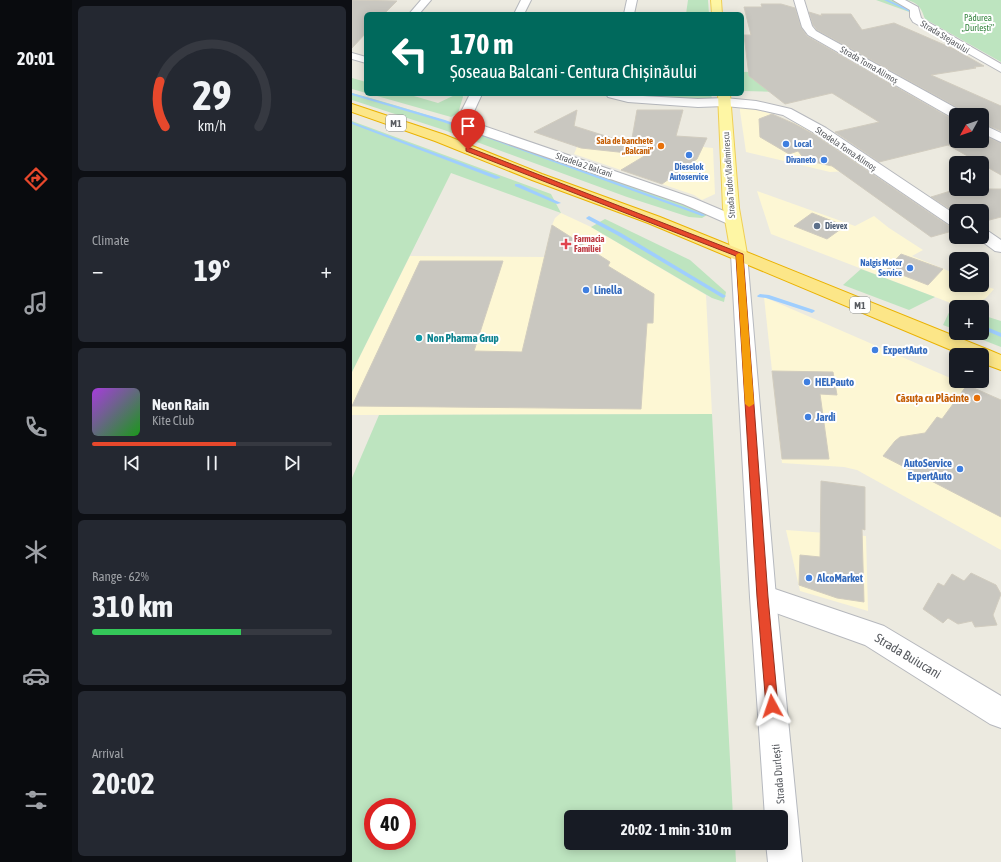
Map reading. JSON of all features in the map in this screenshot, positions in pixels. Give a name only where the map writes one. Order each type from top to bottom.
[{"type":"highway","name":"M1","points":[[352,108],[440,138],[739,254],[965,348]]},
{"type":"highway","name":"M1","points":[[989,358],[1001,363]]},
{"type":"main road","points":[[716,0],[717,12]]},
{"type":"main road","name":"Strada Tudor Vladimirescu","points":[[724,98],[732,220],[739,254]]},
{"type":"street","points":[[416,12],[426,0]]},
{"type":"street","points":[[520,12],[526,0]]},
{"type":"street","points":[[629,12],[632,0]]},
{"type":"street","name":"Strada Toma Alimoș","points":[[799,0],[807,27],[812,32],[949,110]]},
{"type":"street","name":"Strada Stejarului","points":[[898,0],[916,9],[915,18],[917,20],[1001,69]]},
{"type":"street","points":[[352,56],[364,59]]},
{"type":"street","name":"Stradela 2 Balcani","points":[[475,96],[463,120],[467,125],[688,201],[732,220]]},
{"type":"street","name":"Stradela Toma Alimoș","points":[[620,96],[628,98],[698,103],[724,98],[772,108],[796,116],[949,217]]},
{"type":"street","points":[[989,132],[1001,138]]},
{"type":"street","points":[[989,239],[1001,247]]},
{"type":"street","name":"Strada Durlești","points":[[739,254],[763,597],[785,862]]},
{"type":"street","name":"Strada Buiucani","points":[[763,597],[874,635],[1001,713]]},
{"type":"shaded area","points":[[743,106],[772,114],[814,131],[870,170],[830,172],[746,152],[740,111],[740,108]]},
{"type":"shaded area","points":[[582,135],[713,148],[715,194],[702,200],[694,195],[574,154]]},
{"type":"shaded area","points":[[757,191],[855,226],[874,216],[889,228],[923,250],[912,256],[949,271],[949,292],[989,292],[989,287],[994,289],[982,300],[949,300],[949,302],[771,234]]},
{"type":"shaded area","points":[[561,213],[591,227],[706,295],[712,414],[352,415],[352,372],[410,256],[544,257],[552,225],[555,218]]},
{"type":"shaded area","points":[[764,297],[949,377],[949,388],[973,388],[1001,400],[1001,550],[857,470],[844,467],[782,463]]},
{"type":"shaded area","points":[[786,530],[866,536],[868,611],[800,591]]},
{"type":"green space","points":[[688,0],[708,0],[709,12],[686,12]]},
{"type":"green space","points":[[876,0],[893,0],[912,9],[912,13]]},
{"type":"green space","name":"Pădurea „Durlești”","points":[[907,0],[1001,0],[1001,62],[925,19],[919,6]]},
{"type":"green space","points":[[779,71],[779,92],[744,91],[744,72]]},
{"type":"green space","points":[[352,78],[364,81],[364,92],[352,89]]},
{"type":"green space","points":[[352,93],[475,131],[666,198],[707,215],[702,218],[689,217],[627,197],[444,130],[352,100]]},
{"type":"green space","points":[[377,96],[414,96],[438,103],[453,96],[463,96],[458,113],[451,117]]},
{"type":"green space","points":[[630,96],[711,96],[712,99]]},
{"type":"green space","points":[[352,121],[551,194],[561,213],[451,173],[352,372]]},
{"type":"green space","points":[[605,219],[690,260],[726,292],[724,302],[712,298],[591,227]]},
{"type":"green space","points":[[861,269],[935,297],[909,310],[843,285]]},
{"type":"green space","points":[[949,312],[949,327],[943,325]]},
{"type":"green space","points":[[989,317],[1001,321],[1001,347],[983,340],[989,340]]},
{"type":"green space","points":[[712,414],[733,810],[564,810],[564,850],[735,850],[736,862],[352,862],[352,478],[379,415]]},
{"type":"building","points":[[352,0],[397,1],[386,12],[364,12],[364,35],[352,48]]},
{"type":"building","points":[[761,4],[781,4],[795,8],[801,27],[807,36],[949,117],[949,146],[879,162],[835,132],[879,122],[832,93],[785,104],[749,76],[744,35],[751,35],[744,7],[762,7]]},
{"type":"building","points":[[809,12],[822,16],[821,14],[851,14],[862,30],[894,23],[954,49],[984,66],[931,75],[1001,106],[1001,131],[989,126],[989,108],[959,108],[817,30],[813,25]]},
{"type":"building","points":[[577,110],[574,126],[631,144],[637,110],[683,110],[676,136],[707,138],[697,159],[662,184],[621,170],[646,155],[581,148],[534,132]]},
{"type":"building","points":[[772,114],[815,135],[949,226],[949,232],[931,237],[832,166],[805,160],[798,151],[789,154],[760,137],[759,119]]},
{"type":"building","points":[[989,138],[1001,143],[1001,175],[989,168],[989,156],[967,156],[953,148],[989,148]]},
{"type":"building","points":[[989,189],[1001,189],[1001,217],[989,220],[989,204],[949,204],[949,209],[931,197],[949,191],[949,196],[989,196]]},
{"type":"building","points":[[812,213],[845,226],[827,239],[794,226]]},
{"type":"building","name":"Non Pharma Grup","points":[[552,225],[610,262],[608,266],[654,294],[653,323],[647,323],[641,409],[352,406],[420,261],[503,261],[474,351],[522,352]]},
{"type":"building","points":[[901,254],[943,269],[928,285],[887,269]]},
{"type":"building","points":[[772,371],[833,372],[837,395],[820,394],[829,459],[782,459]]},
{"type":"building","points":[[965,388],[974,388],[1001,400],[1001,517],[883,456],[900,437],[925,433],[937,417],[942,419]]},
{"type":"building","points":[[821,481],[865,487],[865,530],[862,529],[864,602],[837,598],[799,585],[800,555],[820,557]]},
{"type":"building","points":[[971,573],[996,585],[1001,594],[993,615],[997,625],[975,627],[972,621],[958,624],[948,618],[943,623],[923,609],[938,583],[944,586],[952,574],[964,581]]},
{"type":"waterway","points":[[885,0],[911,11]]},
{"type":"waterway","points":[[352,94],[444,121],[704,215]]},
{"type":"waterway","points":[[352,123],[498,178]]},
{"type":"waterway","points":[[517,185],[559,203]]},
{"type":"waterway","points":[[589,218],[619,234],[723,296]]},
{"type":"waterway","points":[[760,296],[767,296],[812,311]]},
{"type":"waterway","points":[[989,330],[1001,335]]},
{"type":"slow traffic","points":[[739,255],[749,404]]},
{"type":"place","name":"Local","points":[[786,144]]},
{"type":"place","name":"Sala de banchete „Balcani”","points":[[661,146]]},
{"type":"place","name":"Dieselok Autoservice","points":[[689,155]]},
{"type":"place","name":"Divaneto","points":[[824,160]]},
{"type":"place","name":"Dievex","points":[[817,226]]},
{"type":"place","name":"Farmacia Familiei","points":[[566,244]]},
{"type":"place","name":"Nalgis Motor Service","points":[[910,268]]},
{"type":"place","name":"Linella","points":[[586,290]]},
{"type":"place","name":"Non Pharma Grup","points":[[419,338]]},
{"type":"place","name":"ExpertAuto","points":[[875,350]]},
{"type":"place","name":"HELPauto","points":[[807,382]]},
{"type":"place","name":"Căsuța cu Plăcinte","points":[[977,398]]},
{"type":"place","name":"Jardi","points":[[808,417]]},
{"type":"place","name":"AutoService ExpertAuto","points":[[960,469]]},
{"type":"place","name":"AlcoMarket","points":[[809,578]]},
{"type":"route","points":[[468,150],[654,220],[739,254],[772,706]]}]
